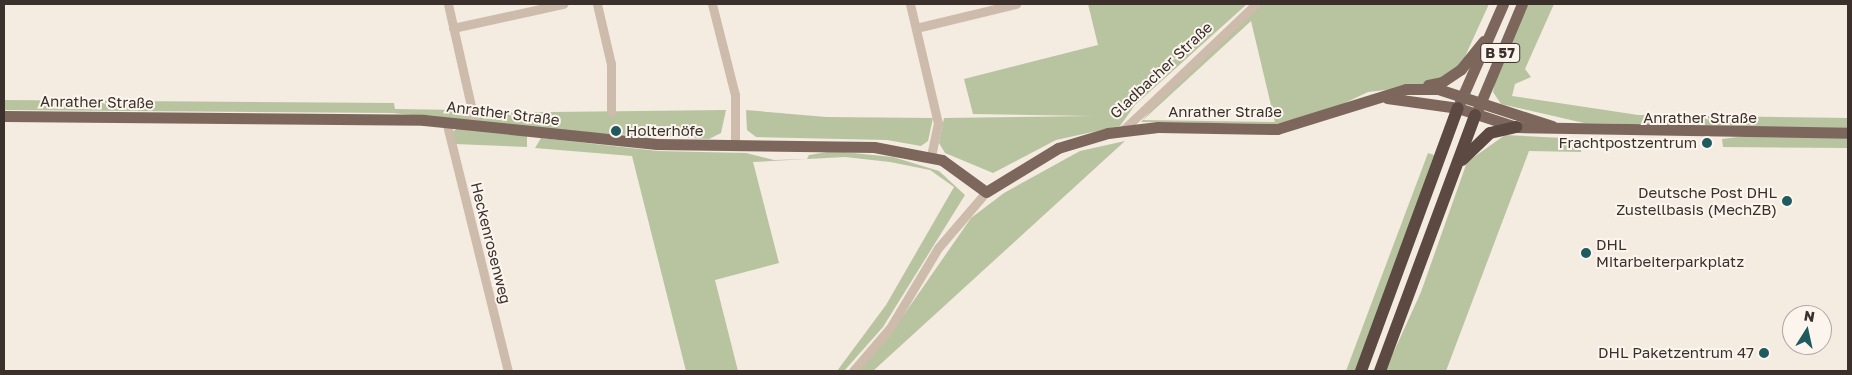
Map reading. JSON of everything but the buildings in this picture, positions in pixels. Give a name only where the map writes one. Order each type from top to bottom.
[{"type":"highway","points":[[1361,371],[1460,102]]},
{"type":"highway","points":[[1380,371],[1478,109]]},
{"type":"highway","points":[[1454,170],[1479,140],[1516,127]]},
{"type":"main road","name":"B 57","points":[[1460,102],[1503,4]]},
{"type":"main road","name":"B 57","points":[[1478,109],[1522,4]]},
{"type":"main road","points":[[1406,89],[1442,82],[1461,69],[1488,38]]},
{"type":"main road","name":"Anrather Straße","points":[[1122,130],[1277,129],[1314,121],[1354,104],[1406,89],[1438,89],[1460,102],[1516,127],[1552,126],[1650,133],[1848,133]]},
{"type":"main road","name":"Anrather Straße","points":[[1354,104],[1395,97],[1460,102]]},
{"type":"main road","name":"Anrather Straße","points":[[1478,109],[1552,126]]},
{"type":"main road","name":"Anrather Straße","points":[[4,116],[446,122],[610,140],[735,145],[874,146],[931,156],[959,169],[986,192]]},
{"type":"main road","name":"Gladbacher Straße","points":[[986,192],[1058,148],[1122,130]]},
{"type":"street","points":[[448,4],[473,115]]},
{"type":"street","points":[[453,28],[563,4]]},
{"type":"street","points":[[597,4],[611,64],[611,112]]},
{"type":"street","points":[[712,4],[735,95],[735,145]]},
{"type":"street","points":[[910,4],[938,123],[931,156]]},
{"type":"street","points":[[916,28],[1016,4]]},
{"type":"street","name":"Gladbacher Straße","points":[[1122,130],[1256,4]]},
{"type":"street","name":"Heckenrosenweg","points":[[446,122],[508,371]]},
{"type":"street","name":"Gladbacher Straße","points":[[853,371],[890,328],[938,248],[986,192]]},
{"type":"green space","points":[[1088,4],[1247,4],[1135,105],[1120,126],[1056,140],[993,173],[945,153],[939,143],[944,118],[1092,116],[973,114],[964,79],[1098,45]]},
{"type":"green space","points":[[1261,4],[1489,4],[1462,63],[1449,75],[1420,86],[1368,92],[1334,108],[1276,124],[1141,122],[1177,80]],"holes":[[[1251,21],[1275,122],[1143,120]]]},
{"type":"green space","points":[[1528,4],[1554,4],[1525,69],[1531,77],[1515,84],[1512,96],[1638,115],[1848,118],[1848,129],[1584,123],[1501,104],[1493,92],[1496,75]]},
{"type":"green space","points":[[4,100],[394,103],[395,109],[461,110],[468,102],[471,113],[726,110],[721,133],[709,139],[590,133],[392,113],[4,110]]},
{"type":"green space","points":[[746,110],[826,117],[933,118],[928,141],[921,146],[887,140],[756,137],[747,130]]},
{"type":"green space","points":[[458,128],[527,136],[527,147],[455,144],[452,132]]},
{"type":"green space","points":[[1505,135],[1581,139],[1581,152],[1529,151],[1446,371],[1385,371],[1421,292],[1467,162]]},
{"type":"green space","points":[[1745,136],[1848,137],[1848,148],[1723,147],[1722,139]]},
{"type":"green space","points":[[541,138],[658,151],[746,153],[774,160],[807,159],[809,155],[833,151],[893,157],[939,171],[965,195],[883,327],[844,371],[837,371],[886,305],[954,187],[930,170],[890,162],[845,157],[753,162],[779,263],[715,280],[738,371],[686,371],[632,156],[535,148]]},
{"type":"green space","points":[[1125,141],[873,371],[858,371],[887,339],[971,218],[1004,193],[1080,151]]},
{"type":"green space","points":[[1428,153],[1434,155],[1357,371],[1346,371]]},
{"type":"place","name":"Holterhöfe","points":[[616,131]]},
{"type":"place","name":"Frachtpostzentrum","points":[[1707,143]]},
{"type":"place","name":"Deutsche Post DHL Zustellbasis (MechZB)","points":[[1787,201]]},
{"type":"place","name":"DHL Mitarbeiterparkplatz","points":[[1586,253]]},
{"type":"place","name":"DHL Paketzentrum 47","points":[[1764,353]]}]
